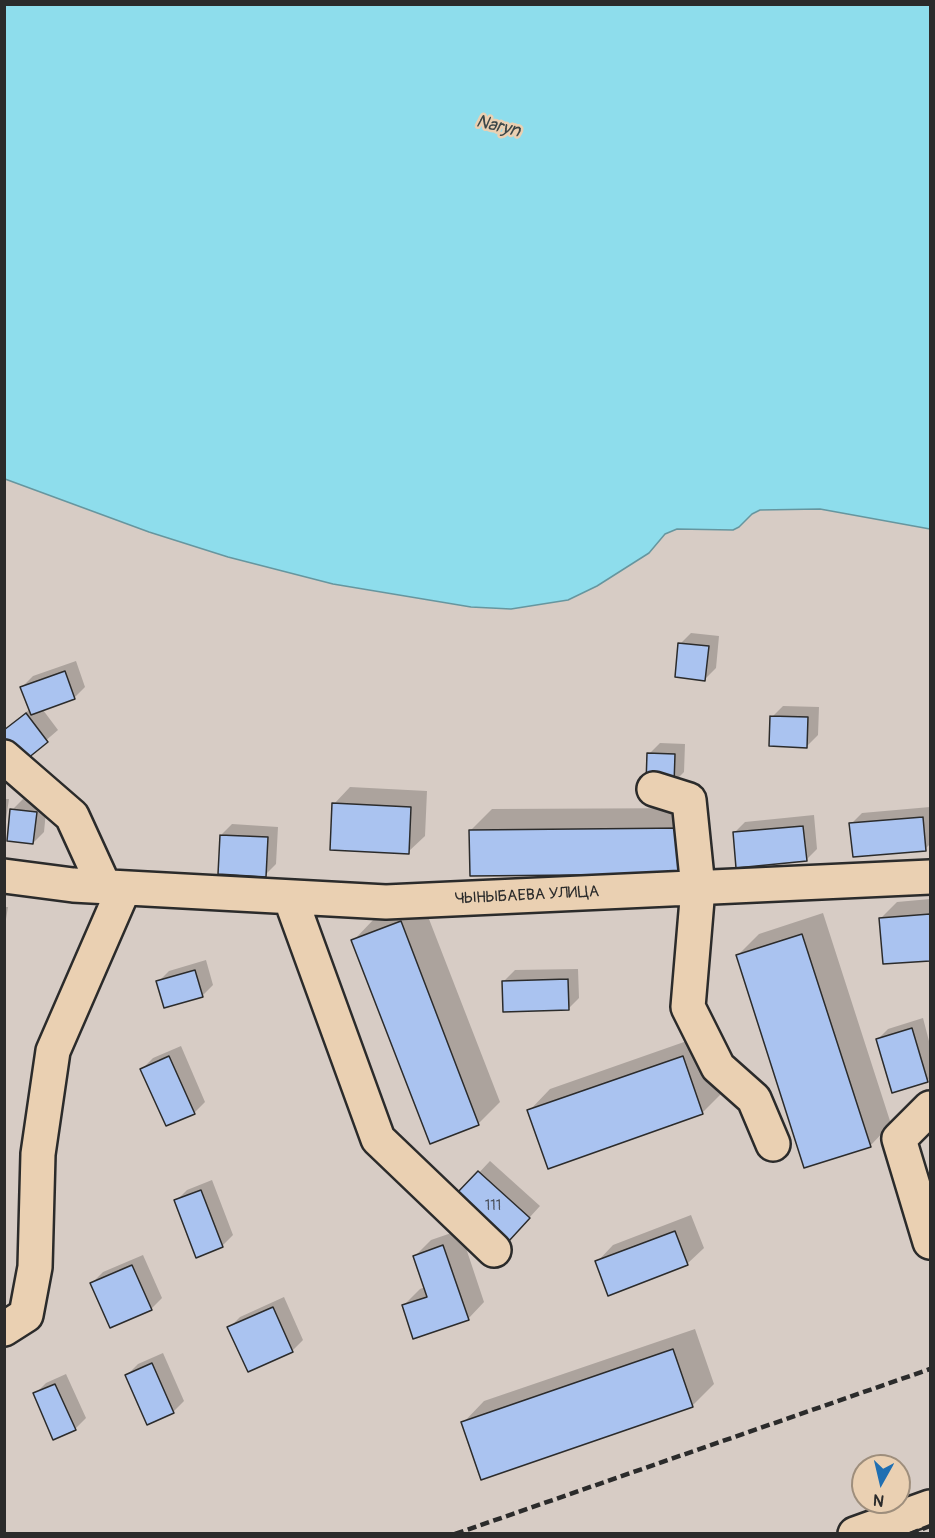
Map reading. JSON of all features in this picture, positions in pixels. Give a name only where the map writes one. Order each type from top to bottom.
[{"type":"street","points":[[4,757],[72,816],[114,887],[53,1051],[38,1154],[35,1267],[26,1315],[4,1329]]},
{"type":"street","points":[[654,789],[689,800],[698,888],[688,1007],[718,1067],[754,1099],[773,1144]]},
{"type":"street","name":"ЧЫНЫБАЕВА УЛИЦА","points":[[4,876],[73,885],[386,902],[930,877]]},
{"type":"street","points":[[290,897],[378,1139],[495,1250]]},
{"type":"street","points":[[930,1108],[899,1138],[930,1242]]},
{"type":"street","points":[[855,1533],[930,1507]]},
{"type":"water","name":"Naryn","points":[[4,5],[930,5],[930,529],[820,509],[760,510],[733,530],[677,529],[665,534],[649,553],[597,586],[568,600],[511,609],[471,607],[333,584],[228,557],[149,532],[5,479]]},
{"type":"building","points":[[678,643],[709,646],[705,681],[675,677]]},
{"type":"building","points":[[65,671],[75,699],[31,715],[20,687]]},
{"type":"building","points":[[26,713],[48,742],[22,763],[4,741],[4,730]]},
{"type":"building","points":[[770,716],[808,717],[807,748],[769,746]]},
{"type":"building","points":[[647,753],[675,754],[674,785],[646,784]]},
{"type":"building","points":[[332,803],[411,807],[409,854],[330,850]]},
{"type":"building","points":[[10,809],[37,812],[33,844],[7,841]]},
{"type":"building","points":[[923,817],[926,851],[853,857],[849,823]]},
{"type":"building","points":[[803,826],[807,861],[736,868],[733,832]]},
{"type":"building","points":[[685,828],[685,874],[470,876],[469,830]]},
{"type":"building","points":[[220,835],[268,837],[266,877],[218,874]]},
{"type":"building","points":[[930,914],[930,961],[883,964],[879,918]]},
{"type":"building","points":[[401,921],[479,1125],[430,1144],[351,940]]},
{"type":"building","points":[[802,934],[871,1147],[804,1168],[736,955]]},
{"type":"building","points":[[195,970],[203,997],[164,1008],[156,981]]},
{"type":"building","points":[[568,979],[569,1010],[503,1012],[502,981]]},
{"type":"building","points":[[912,1028],[928,1082],[892,1093],[876,1039]]},
{"type":"building","points":[[169,1056],[195,1114],[166,1126],[140,1069]]},
{"type":"building","points":[[683,1056],[703,1114],[548,1169],[527,1110]]},
{"type":"building","points":[[478,1171],[530,1218],[508,1242],[456,1194]]},
{"type":"building","points":[[201,1190],[223,1247],[196,1258],[174,1200]]},
{"type":"building","points":[[675,1231],[688,1265],[608,1296],[595,1261]]},
{"type":"building","points":[[443,1245],[469,1320],[413,1339],[402,1305],[427,1297],[413,1256]]},
{"type":"building","points":[[132,1265],[152,1310],[110,1328],[90,1283]]},
{"type":"building","points":[[273,1307],[293,1352],[248,1372],[227,1327]]},
{"type":"building","points":[[673,1349],[693,1407],[481,1480],[461,1422]]},
{"type":"building","points":[[152,1363],[174,1413],[147,1425],[125,1375]]},
{"type":"building","points":[[55,1384],[76,1430],[53,1440],[33,1393]]},
{"type":"railway","points":[[455,1534],[930,1369]]},
{"type":"railway","points":[[910,1534],[930,1526]]}]
